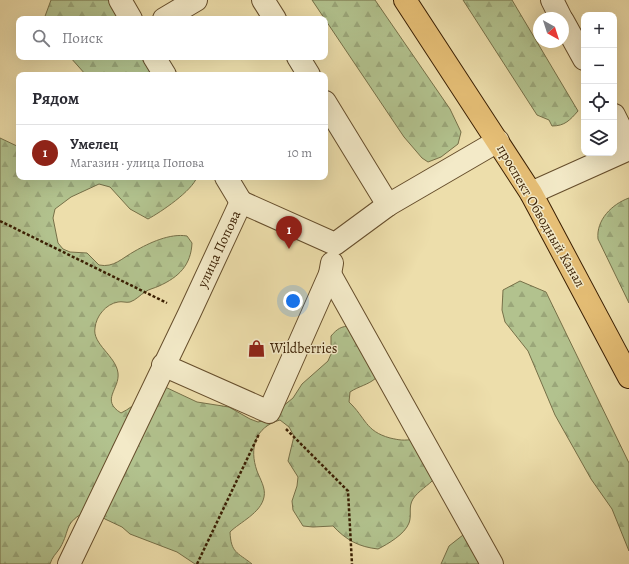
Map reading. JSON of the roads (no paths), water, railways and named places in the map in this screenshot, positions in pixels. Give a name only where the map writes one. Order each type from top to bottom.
[{"type":"main road","name":"проспект Обводный Канал","points":[[405,0],[531,193],[629,377]]},
{"type":"street","points":[[120,0],[129,16]]},
{"type":"street","points":[[169,16],[196,0]]},
{"type":"street","points":[[263,0],[273,16]]},
{"type":"street","points":[[552,0],[558,12]]},
{"type":"street","points":[[569,32],[581,54]]},
{"type":"street","points":[[156,60],[163,72]]},
{"type":"street","points":[[300,60],[307,72]]},
{"type":"street","points":[[328,107],[388,205]]},
{"type":"street","points":[[617,120],[629,145]]},
{"type":"street","points":[[163,365],[269,412],[330,274],[335,244],[388,205],[498,141]]},
{"type":"street","points":[[531,193],[629,149]]},
{"type":"street","points":[[228,180],[241,202]]},
{"type":"street","name":"улица Попова","points":[[69,564],[163,365],[190,314],[241,202],[335,244]]},
{"type":"street","points":[[330,274],[492,564]]},
{"type":"place","name":"Умелец","points":[[289,249]]},
{"type":"place","name":"Wildberries","points":[[257,348]]}]
